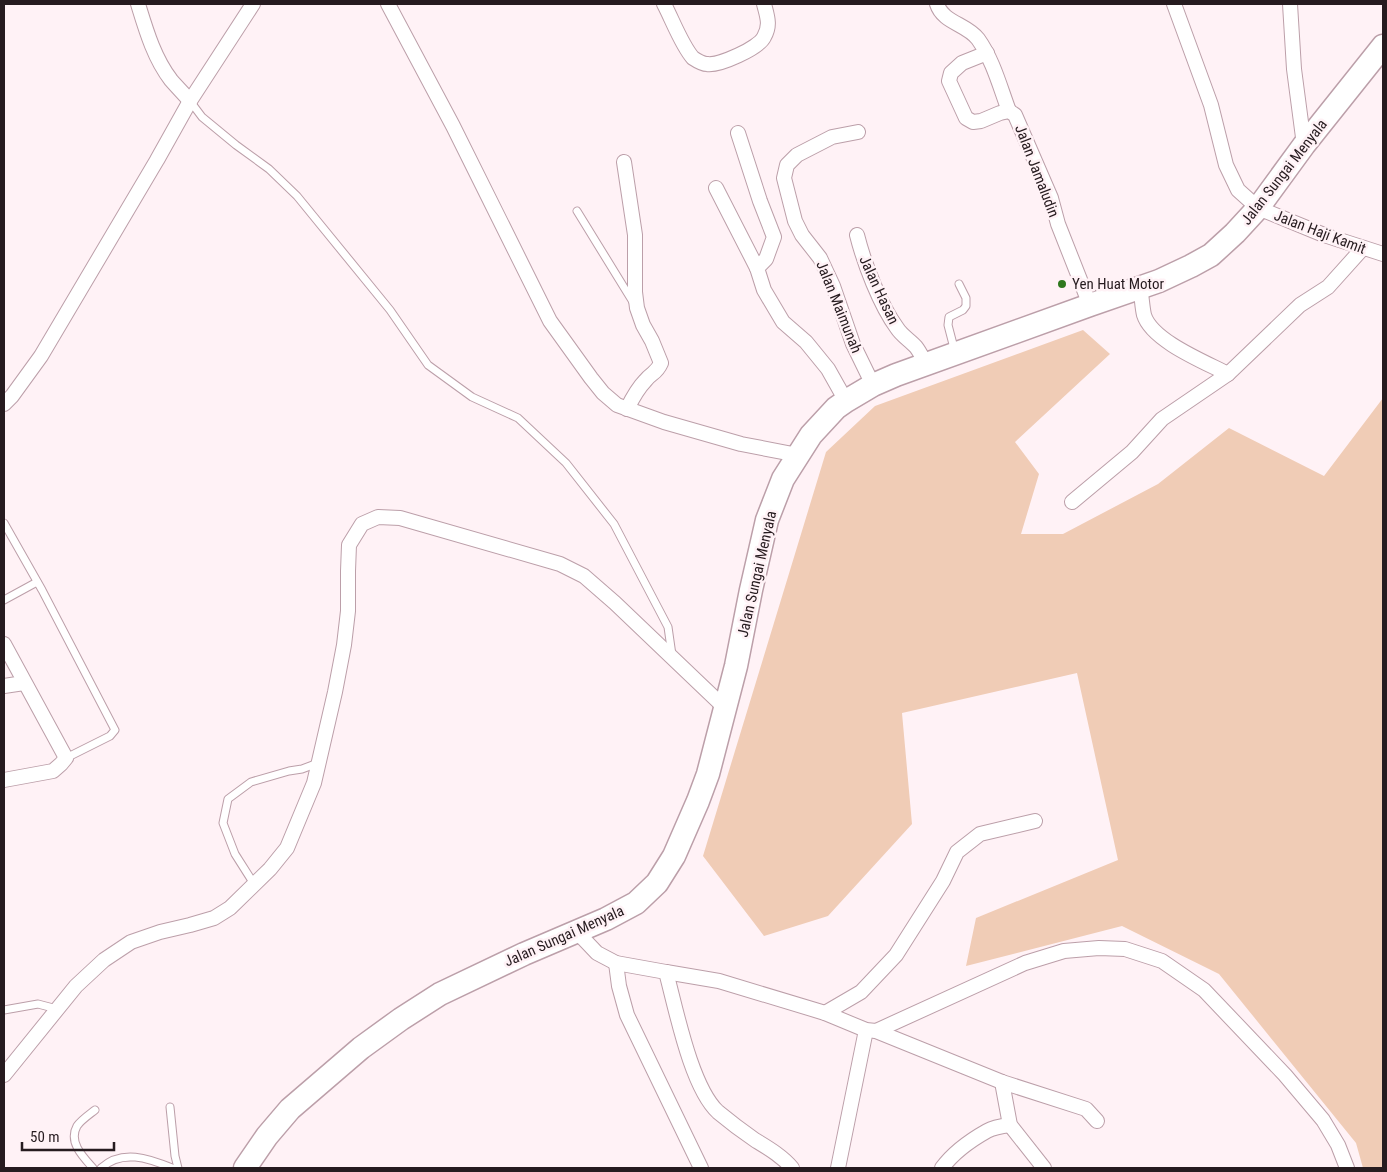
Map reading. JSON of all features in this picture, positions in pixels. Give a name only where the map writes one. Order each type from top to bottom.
[{"type":"main road","name":"Jalan Sungai Menyala","points":[[246,1168],[267,1136],[290,1109],[361,1048],[385,1031],[440,994],[524,954],[606,919],[636,903],[657,883],[674,856],[708,774],[736,666],[767,520],[783,478],[818,428],[836,408],[873,385],[926,364],[1159,281],[1211,255],[1258,208],[1304,145],[1383,46]]},
{"type":"street","points":[[138,4],[154,50],[170,79],[190,101]]},
{"type":"street","points":[[4,404],[41,356],[190,101],[253,4]]},
{"type":"street","points":[[388,4],[453,126],[550,321],[603,393],[618,405],[664,422],[741,444],[798,455]]},
{"type":"street","points":[[664,4],[683,42],[694,59],[707,64],[724,62],[750,49],[764,39],[769,22],[764,4]]},
{"type":"street","points":[[937,4],[939,11],[947,18],[976,36],[987,53],[1009,111]]},
{"type":"street","name":"Jalan Haji Kamit","points":[[1174,4],[1210,105],[1226,166],[1238,190],[1258,208],[1324,235],[1383,254]]},
{"type":"street","points":[[1290,4],[1294,69],[1304,145]]},
{"type":"street","name":"Jalan Jamaludin","points":[[987,53],[962,63],[951,74],[950,81],[966,118],[973,122],[1009,111],[1015,115],[1051,198],[1058,224],[1090,305]]},
{"type":"street","name":"Jalan Maimunah","points":[[858,132],[832,137],[796,156],[787,166],[784,178],[795,221],[802,235],[820,258],[833,286],[853,344],[873,385]]},
{"type":"street","points":[[738,133],[774,237],[766,259],[757,268]]},
{"type":"street","points":[[624,162],[635,235],[635,292],[637,308],[661,363],[658,370],[646,379],[636,392],[627,409]]},
{"type":"street","points":[[716,188],[757,268],[764,290],[783,322],[806,342],[828,369],[846,401]]},
{"type":"street","name":"Jalan Hasan","points":[[856,235],[862,254],[890,317],[897,329],[907,340],[916,346],[926,364]]},
{"type":"street","points":[[1072,502],[1132,452],[1162,419],[1228,374],[1300,305],[1328,287],[1363,248]]},
{"type":"street","points":[[1140,288],[1144,316],[1153,330],[1169,343],[1228,374]]},
{"type":"street","points":[[4,1074],[76,986],[104,960],[131,942],[160,932],[214,918],[230,908],[270,869],[286,848],[314,783],[344,645],[348,611],[349,544],[362,524],[378,517],[400,518],[560,564],[584,576],[725,708]]},
{"type":"street","points":[[4,644],[66,758],[53,770],[4,780]]},
{"type":"street","points":[[4,686],[24,683]]},
{"type":"street","points":[[824,1013],[861,992],[896,955],[943,880],[957,852],[980,834],[1034,820]]},
{"type":"street","points":[[577,932],[597,954],[616,962],[719,981],[824,1013],[1002,1082],[1086,1109],[1097,1121]]},
{"type":"street","points":[[871,1030],[1025,963],[1064,951],[1099,948],[1125,949],[1162,961],[1204,990],[1285,1075],[1324,1120],[1347,1168]]},
{"type":"street","points":[[616,962],[619,986],[627,1015],[702,1168]]},
{"type":"street","points":[[666,972],[687,1048],[702,1088],[716,1110],[735,1126],[774,1152],[792,1168]]},
{"type":"street","points":[[838,1168],[871,1030]]},
{"type":"street","points":[[1002,1082],[1010,1125],[1044,1168]]},
{"type":"street","points":[[942,1168],[961,1149],[987,1131],[1010,1125]]},
{"type":"lane","points":[[190,101],[202,117],[269,169],[297,196],[390,310],[428,365],[472,397],[518,418],[566,463],[614,524],[668,627],[672,657]]},
{"type":"lane","points":[[577,211],[637,308]]},
{"type":"lane","points":[[956,354],[948,325],[950,317],[963,310],[966,306],[966,298],[959,284]]},
{"type":"lane","points":[[4,523],[115,730],[110,736],[66,758]]},
{"type":"lane","points":[[4,600],[37,582]]},
{"type":"lane","points":[[254,884],[235,854],[223,823],[228,799],[251,782],[302,769],[318,762]]},
{"type":"lane","points":[[4,1010],[38,1004],[57,1009]]},
{"type":"lane","points":[[170,1106],[178,1168]]},
{"type":"lane","points":[[93,1168],[76,1146],[74,1135],[78,1125],[96,1110]]},
{"type":"lane","points":[[101,1168],[123,1156],[138,1156],[172,1168]]},
{"type":"shaded area","points":[[1083,330],[1110,354],[1015,442],[1039,474],[1021,534],[1063,534],[1158,484],[1229,428],[1324,476],[1383,398],[1383,1168],[1363,1168],[1356,1143],[1219,974],[1122,926],[966,966],[976,918],[1118,860],[1077,673],[902,713],[912,824],[828,916],[764,936],[703,856],[826,452],[875,406]]},
{"type":"place","name":"Yen Huat Motor","points":[[1062,284]]}]
